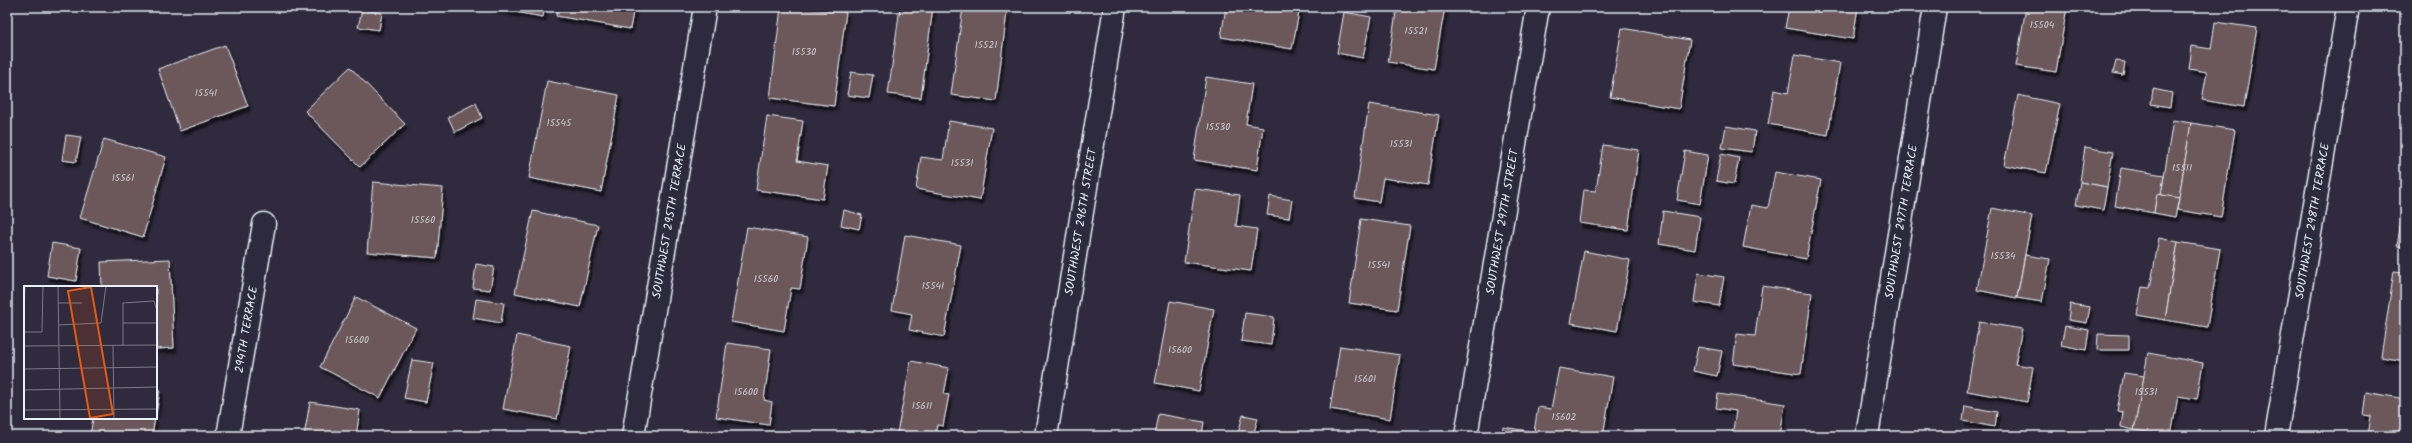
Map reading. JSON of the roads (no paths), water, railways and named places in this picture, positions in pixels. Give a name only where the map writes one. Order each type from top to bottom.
[{"type":"street","name":"SOUTHWEST 295TH TERRACE","points":[[633,436],[705,7]]},
{"type":"street","name":"SOUTHWEST 296TH STREET","points":[[1046,436],[1115,7]]},
{"type":"street","name":"SOUTHWEST 297TH STREET","points":[[1466,436],[1538,7]]},
{"type":"street","name":"SOUTHWEST 297TH TERRACE","points":[[1867,436],[1935,7]]},
{"type":"street","name":"SOUTHWEST 298TH TERRACE","points":[[2276,436],[2348,7]]},
{"type":"street","name":"294TH TERRACE","points":[[228,436],[264,224]]}]
